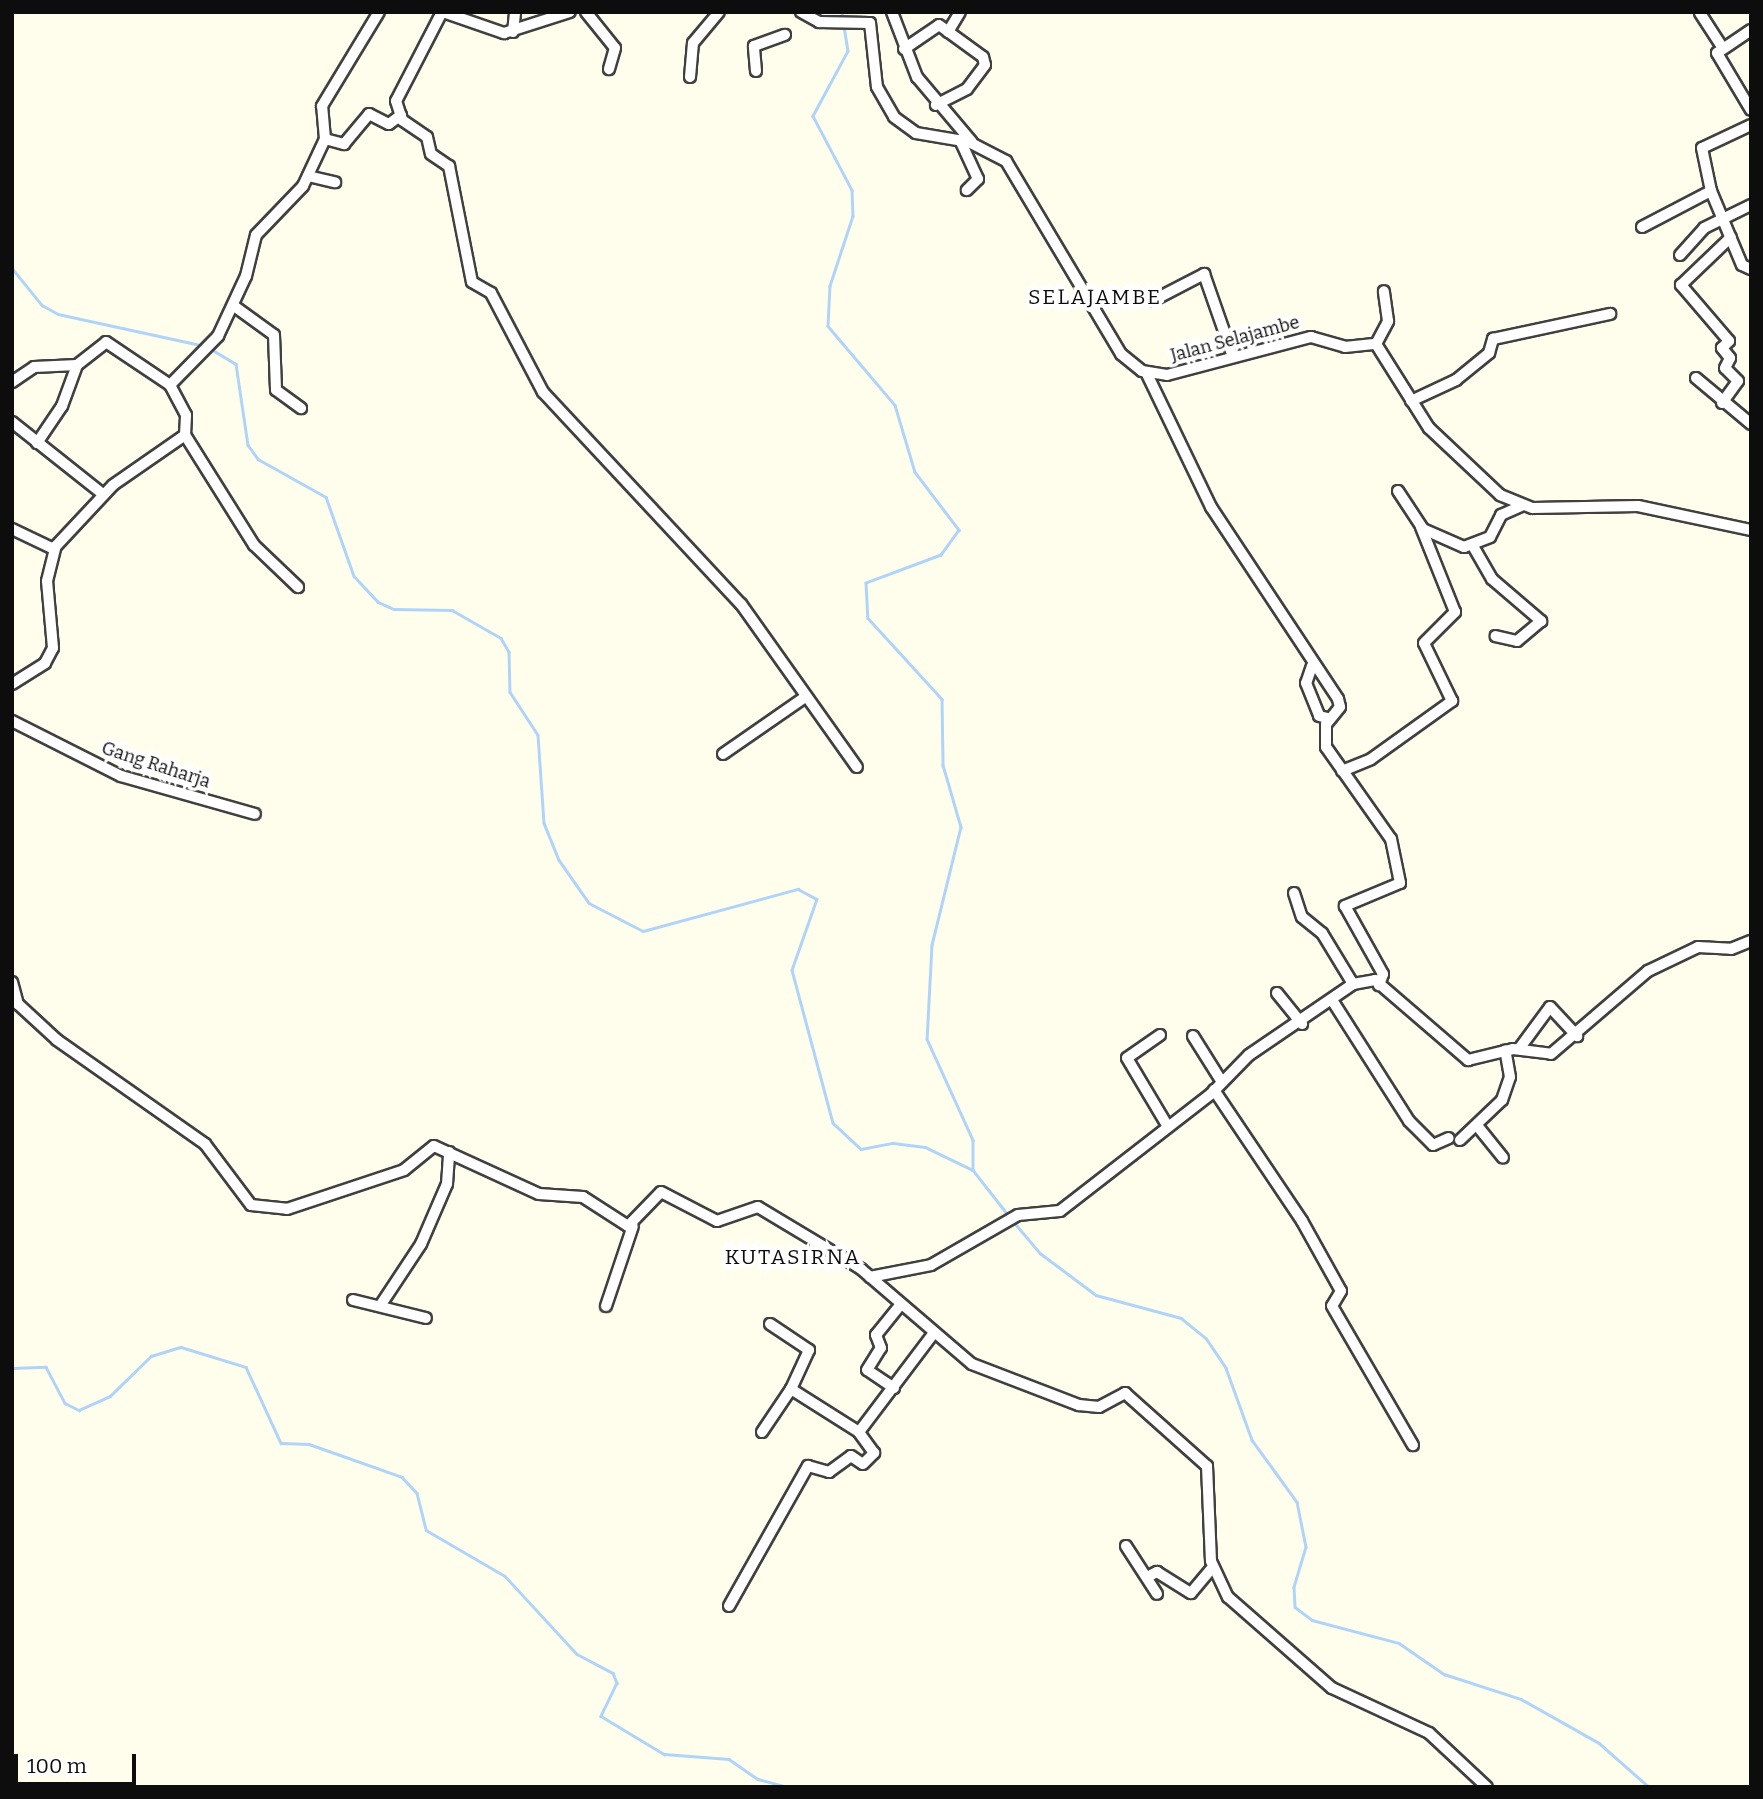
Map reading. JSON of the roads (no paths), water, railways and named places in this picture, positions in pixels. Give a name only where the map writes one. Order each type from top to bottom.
[{"type":"street","points":[[170,385],[205,346],[218,336],[234,306],[256,235],[308,176],[325,139],[322,106],[379,12]]},
{"type":"street","points":[[513,32],[515,12]]},
{"type":"street","points":[[570,12],[513,32],[446,13],[398,96],[401,115],[449,166],[472,282],[491,293],[543,392],[741,604],[804,698],[857,768]]},
{"type":"street","points":[[586,12],[615,48],[609,69]]},
{"type":"street","points":[[690,77],[693,43],[719,12]]},
{"type":"street","points":[[801,12],[841,23],[853,21],[874,28],[875,80],[891,114],[918,134],[974,144],[1010,165],[1121,354],[1147,374],[1201,489],[1312,666],[1340,704],[1327,718],[1326,747],[1380,817],[1400,879],[1345,906],[1383,974],[1379,985]]},
{"type":"street","points":[[892,12],[904,49],[936,105],[974,144]]},
{"type":"street","points":[[948,32],[961,12]]},
{"type":"street","points":[[1700,13],[1721,45],[1718,57],[1751,110]]},
{"type":"street","points":[[904,49],[936,26],[948,32],[985,65],[967,89],[936,105]]},
{"type":"street","points":[[1721,45],[1751,30]]},
{"type":"street","points":[[756,71],[754,46],[785,35]]},
{"type":"street","points":[[325,139],[344,144],[369,114],[389,124],[401,115]]},
{"type":"street","points":[[1751,125],[1703,144],[1711,191],[1742,265],[1751,270]]},
{"type":"street","points":[[960,140],[978,178],[967,190]]},
{"type":"street","points":[[308,176],[335,183]]},
{"type":"street","points":[[1642,227],[1711,191]]},
{"type":"street","points":[[1680,255],[1704,228],[1751,205]]},
{"type":"street","points":[[1722,403],[1738,381],[1726,368],[1730,358],[1722,348],[1729,341],[1681,285],[1731,237]]},
{"type":"street","points":[[1152,301],[1205,274],[1233,357]]},
{"type":"street","points":[[1384,291],[1388,320],[1376,344],[1410,401],[1429,428],[1490,488],[1523,505]]},
{"type":"street","points":[[234,306],[274,335],[276,390],[301,408]]},
{"type":"street","points":[[1410,401],[1456,380],[1489,353],[1493,340],[1610,314]]},
{"type":"street","name":"Jalan Selajambe","points":[[1147,374],[1167,375],[1315,337],[1345,347],[1376,344]]},
{"type":"street","points":[[37,443],[62,406],[76,365],[106,342],[170,385],[183,404],[185,435],[254,545],[298,587]]},
{"type":"street","points":[[12,382],[33,367],[76,365]]},
{"type":"street","points":[[1696,378],[1722,403],[1751,424]]},
{"type":"street","points":[[12,422],[103,494]]},
{"type":"street","points":[[12,684],[45,663],[53,648],[47,580],[54,549],[103,494],[185,435]]},
{"type":"street","points":[[1342,771],[1371,759],[1452,701],[1424,643],[1455,612],[1421,527],[1398,491]]},
{"type":"street","points":[[1473,546],[1493,534],[1501,515],[1523,505],[1638,506],[1751,530]]},
{"type":"street","points":[[1421,527],[1473,546],[1492,579],[1541,621],[1517,641],[1496,636]]},
{"type":"street","points":[[12,529],[54,549]]},
{"type":"street","points":[[1312,666],[1306,683],[1320,716],[1327,718]]},
{"type":"street","points":[[723,754],[804,698]]},
{"type":"street","name":"Gang Raharja","points":[[12,720],[121,776],[255,814]]},
{"type":"street","points":[[1294,893],[1302,917],[1322,933],[1353,984]]},
{"type":"street","points":[[870,1277],[931,1265],[1018,1215],[1060,1211],[1217,1085],[1353,984],[1370,979],[1379,985],[1464,1059],[1519,1049],[1551,1054],[1577,1036],[1648,971],[1698,947],[1731,949],[1751,942]]},
{"type":"street","points":[[12,982],[18,1004],[57,1040],[205,1144],[251,1205],[287,1209],[409,1167],[430,1147],[449,1152],[540,1194],[583,1197],[633,1226]]},
{"type":"street","points":[[1277,993],[1302,1024]]},
{"type":"street","points":[[1332,1000],[1409,1121],[1433,1145],[1479,1128],[1508,1086],[1505,1051]]},
{"type":"street","points":[[1519,1049],[1550,1007],[1577,1036]]},
{"type":"street","points":[[1160,1035],[1127,1058],[1167,1125]]},
{"type":"street","points":[[1193,1036],[1217,1085],[1302,1221],[1341,1291],[1332,1306],[1413,1445]]},
{"type":"street","points":[[1479,1128],[1503,1158]]},
{"type":"street","points":[[380,1306],[421,1244],[447,1184],[449,1152]]},
{"type":"street","points":[[606,1306],[633,1226],[661,1192],[717,1221],[758,1207],[870,1277],[972,1364],[1046,1396],[1099,1407],[1125,1393],[1198,1454],[1210,1476],[1212,1568],[1228,1597],[1307,1670],[1337,1692],[1429,1733],[1487,1787]]},
{"type":"street","points":[[353,1300],[426,1318]]},
{"type":"street","points":[[894,1388],[867,1370],[881,1348],[876,1335],[900,1305]]},
{"type":"street","points":[[762,1432],[791,1389],[809,1350],[770,1324]]},
{"type":"street","points":[[859,1432],[934,1333]]},
{"type":"street","points":[[729,1606],[808,1466],[829,1472],[852,1457],[863,1464],[874,1453],[859,1432],[791,1389]]},
{"type":"street","points":[[1126,1546],[1151,1576],[1157,1594]]},
{"type":"street","points":[[1151,1576],[1157,1572],[1191,1593],[1212,1568]]},
{"type":"waterway","points":[[842,12],[843,19]]},
{"type":"waterway","points":[[844,26],[848,51],[813,116],[852,190],[853,216],[830,286],[828,326],[895,405],[915,472],[959,530],[941,555],[866,583],[868,618],[942,699],[943,765],[961,827],[932,945],[927,1039],[973,1140],[973,1170]]},
{"type":"waterway","points":[[12,268],[42,305],[58,314],[205,346]]},
{"type":"waterway","points":[[211,349],[236,364],[248,445],[258,459],[326,497],[354,576],[378,602],[394,609],[452,610],[501,638],[509,652],[510,692],[538,735],[544,823],[559,860],[589,903],[643,931],[798,889],[817,899],[792,970],[833,1123],[861,1149],[893,1143],[925,1147],[973,1170],[1009,1216]]},
{"type":"waterway","points":[[1013,1221],[1040,1253],[1096,1295],[1181,1318],[1206,1338],[1226,1368],[1252,1440],[1297,1502],[1306,1547],[1294,1587],[1295,1607],[1312,1620],[1399,1643],[1444,1674],[1521,1699],[1599,1743],[1649,1787]]},
{"type":"waterway","points":[[12,1368],[46,1367],[65,1403],[79,1410],[110,1396],[151,1356],[181,1347],[246,1367],[281,1443],[309,1444],[402,1477],[417,1493],[426,1530],[505,1576],[577,1654],[613,1673],[617,1683],[601,1716],[664,1754],[729,1759],[758,1779],[787,1787]]},
{"type":"district","name":"SELAJAMBE","points":[[1095,297]]},
{"type":"district","name":"KUTASIRNA","points":[[793,1257]]}]
